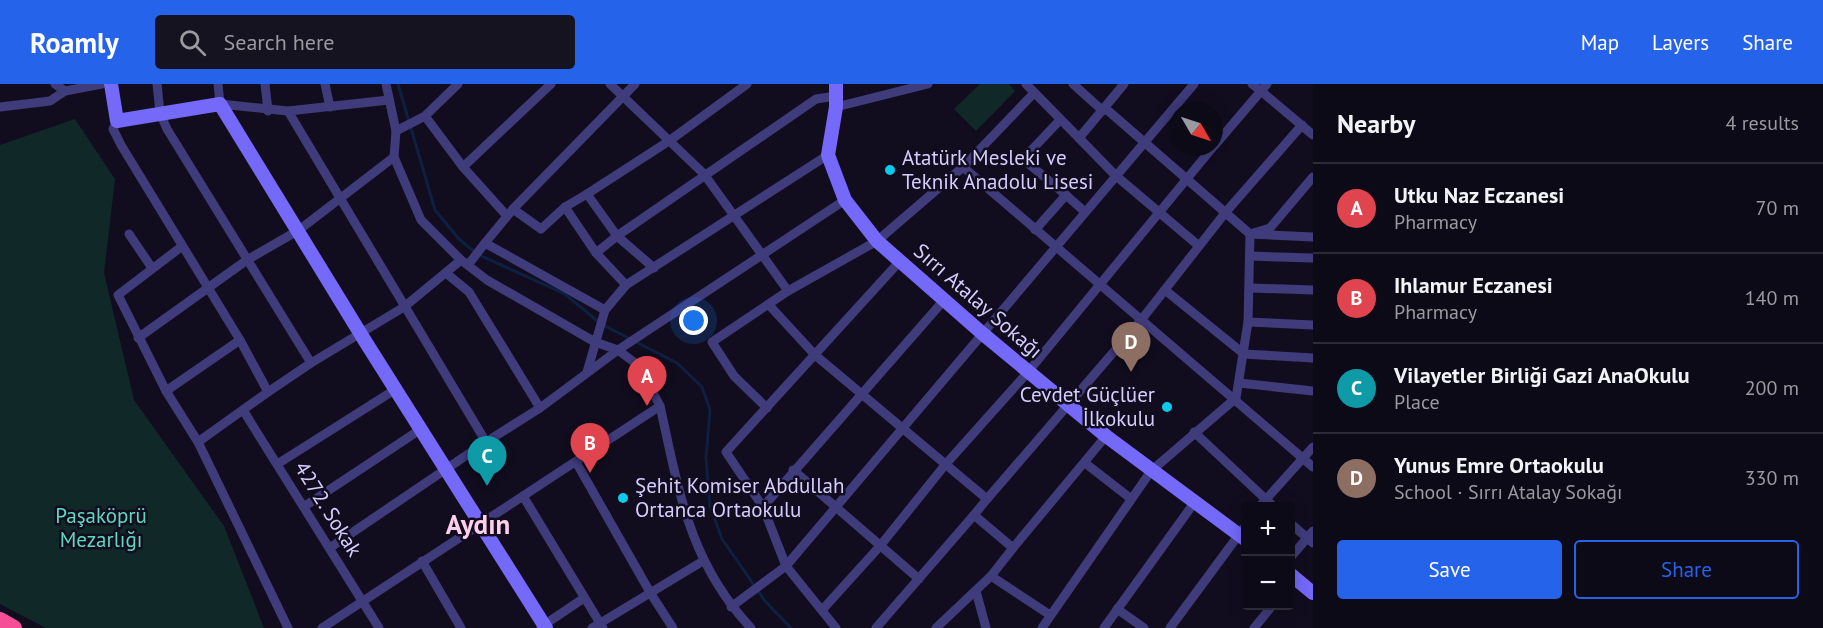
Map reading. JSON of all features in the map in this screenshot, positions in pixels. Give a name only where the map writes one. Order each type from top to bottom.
[{"type":"highway","points":[[0,620],[14,628]]},
{"type":"street","points":[[55,84],[65,91]]},
{"type":"street","points":[[0,107],[50,101],[65,91],[102,84]]},
{"type":"street","points":[[111,84],[117,121],[113,129],[121,145],[181,247],[240,340],[268,392]]},
{"type":"street","points":[[157,84],[160,113],[311,363]]},
{"type":"street","points":[[218,84],[220,104],[543,627],[584,598]]},
{"type":"street","points":[[265,84],[268,111]]},
{"type":"street","points":[[325,84],[330,107]]},
{"type":"street","points":[[386,84],[396,131],[394,157],[421,220],[487,280],[595,342],[618,350],[639,366],[660,406],[680,497],[703,561],[731,607],[752,628]]},
{"type":"street","points":[[396,131],[425,116],[458,84]]},
{"type":"street","points":[[463,167],[550,84]]},
{"type":"street","points":[[610,84],[704,174],[788,291]]},
{"type":"street","points":[[198,442],[311,363],[404,307],[446,273],[465,262],[634,84]]},
{"type":"street","points":[[425,116],[463,167],[510,212],[542,229],[566,207],[669,141],[747,84]]},
{"type":"street","points":[[597,253],[704,174],[816,99],[928,84]]},
{"type":"street","points":[[1026,84],[1115,175],[1199,246]]},
{"type":"street","points":[[1073,84],[1250,234],[1313,237]]},
{"type":"street","points":[[1080,138],[1124,84]]},
{"type":"street","points":[[731,607],[786,566],[1194,84]]},
{"type":"street","points":[[1252,84],[1264,88],[1313,135]]},
{"type":"street","points":[[1223,136],[1264,88]]},
{"type":"street","points":[[767,408],[734,376],[712,342],[788,291],[877,241],[963,167],[1034,93]]},
{"type":"street","points":[[587,372],[605,310],[626,285],[828,155],[836,96]]},
{"type":"street","points":[[117,121],[220,104],[268,111],[288,111],[389,100]]},
{"type":"street","points":[[288,111],[486,442]]},
{"type":"street","points":[[1060,120],[1023,159],[1085,212]]},
{"type":"street","points":[[876,628],[1142,319],[1225,213],[1302,125]]},
{"type":"street","name":"Sırrı Atalay Sokağı","points":[[828,155],[845,200],[877,241],[983,334],[1106,436],[1194,502],[1241,532]]},
{"type":"street","points":[[823,609],[880,546],[945,465],[1028,372],[1160,215],[1186,178],[1205,156]]},
{"type":"street","points":[[138,338],[247,260],[299,230],[394,157]]},
{"type":"street","points":[[963,167],[1236,398],[1313,467]]},
{"type":"street","points":[[1250,234],[1270,228],[1313,177]]},
{"type":"street","points":[[586,194],[617,236],[654,268]]},
{"type":"street","points":[[1035,230],[1066,195]]},
{"type":"street","points":[[331,547],[540,408],[618,350],[845,200]]},
{"type":"street","points":[[566,207],[597,253],[626,285]]},
{"type":"street","points":[[129,234],[152,268]]},
{"type":"street","points":[[1042,628],[1130,498],[1151,471],[1236,398],[1244,354],[1251,288],[1250,234]]},
{"type":"street","points":[[485,243],[605,310]]},
{"type":"street","points":[[181,247],[118,295],[166,391],[198,442],[288,628]]},
{"type":"street","points":[[1250,256],[1313,258]]},
{"type":"street","points":[[836,628],[823,609],[786,566],[763,507],[726,452],[900,261]]},
{"type":"street","points":[[446,273],[469,292],[540,408]]},
{"type":"street","points":[[1251,288],[1313,290]]},
{"type":"street","points":[[1165,290],[1244,354],[1313,358]]},
{"type":"street","points":[[763,507],[945,299]]},
{"type":"street","points":[[769,305],[815,355],[987,499]]},
{"type":"street","points":[[1248,322],[1313,325]]},
{"type":"street","points":[[166,391],[240,340]]},
{"type":"street","points":[[1239,383],[1313,391]]},
{"type":"street","points":[[279,463],[396,389]]},
{"type":"street","points":[[322,628],[660,406]]},
{"type":"street","name":"4272. Sokak","points":[[243,410],[279,463],[379,628]]},
{"type":"street","points":[[305,506],[421,429]]},
{"type":"street","points":[[1194,432],[1264,502]]},
{"type":"street","points":[[936,628],[990,576],[1106,436]]},
{"type":"street","points":[[1268,502],[1313,447]]},
{"type":"street","points":[[576,462],[651,594],[673,628]]},
{"type":"street","points":[[1085,463],[1130,498]]},
{"type":"street","points":[[793,470],[919,579]]},
{"type":"street","points":[[523,496],[584,598],[598,627],[703,561]]},
{"type":"street","points":[[1104,628],[1194,502]]},
{"type":"street","points":[[974,515],[1013,548]]},
{"type":"street","points":[[1292,556],[1311,538],[1295,527]]},
{"type":"street","points":[[1170,628],[1241,536]]},
{"type":"street","points":[[422,561],[461,628]]},
{"type":"street","points":[[990,576],[1050,615]]},
{"type":"street","points":[[1295,579],[1313,593]]},
{"type":"street","points":[[976,591],[986,628]]},
{"type":"street","points":[[1117,609],[1144,628]]},
{"type":"street","points":[[1255,628],[1269,610]]},
{"type":"green space","points":[[980,84],[1009,84],[1015,91],[976,131],[954,109]]},
{"type":"green space","name":"Paşaköprü Mezarlığı","points":[[75,119],[115,179],[104,273],[134,400],[224,526],[264,628],[46,628],[0,604],[0,145]]},
{"type":"waterway","points":[[398,84],[435,210],[459,239],[477,254],[565,294],[601,324],[677,363],[702,387],[710,410],[706,458],[710,506],[722,539],[765,601],[791,628]]},
{"type":"place","name":"Atatürk Mesleki ve Teknik Anadolu Lisesi","points":[[890,170]]},
{"type":"place","name":"Yunus Emre Ortaokulu","points":[[1131,372]]},
{"type":"place","name":"Utku Naz Eczanesi","points":[[647,406]]},
{"type":"place","name":"Cevdet Güçlüer İlkokulu","points":[[1167,407]]},
{"type":"place","name":"Ihlamur Eczanesi","points":[[590,473]]},
{"type":"place","name":"Vilayetler Birliği Gazi AnaOkulu","points":[[487,486]]},
{"type":"place","name":"Şehit Komiser Abdullah Ortanca Ortaokulu","points":[[623,498]]},
{"type":"district","name":"Aydın","points":[[478,525]]}]
